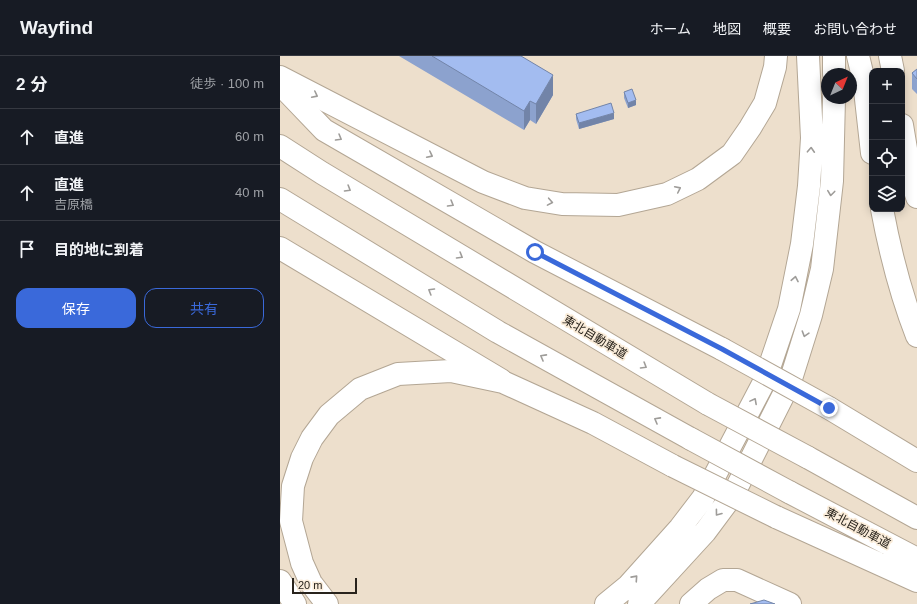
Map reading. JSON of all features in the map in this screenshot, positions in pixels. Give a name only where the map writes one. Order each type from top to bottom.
[{"type":"main road","points":[[280,77],[483,182],[525,198],[562,204],[618,205],[667,194],[698,179],[732,154],[750,128],[764,103],[775,67],[776,56]]},
{"type":"main road","points":[[606,604],[628,586],[680,528],[703,498],[764,380],[789,309],[802,244],[809,186],[812,138],[808,56]]},
{"type":"main road","points":[[834,56],[834,68]]},
{"type":"main road","points":[[858,56],[864,81],[871,140]]},
{"type":"main road","points":[[890,56],[892,68]]},
{"type":"main road","points":[[280,84],[324,130],[535,252],[722,349],[829,408],[917,461]]},
{"type":"main road","points":[[639,604],[705,532],[734,493],[790,382],[811,315],[822,269],[832,181],[834,104]]},
{"type":"main road","points":[[904,140],[911,179],[917,196]]},
{"type":"main road","name":"東北自動車道","points":[[280,146],[342,185],[708,404],[917,518]]},
{"type":"main road","name":"東北自動車道","points":[[280,199],[498,332],[691,439],[917,559]]},
{"type":"main road","points":[[883,212],[890,251],[909,316],[917,336]]},
{"type":"main road","points":[[280,248],[503,382],[593,423],[673,466],[776,517],[917,581]]},
{"type":"main road","points":[[327,604],[311,583],[302,562],[291,521],[293,486],[302,458],[312,438],[329,415],[360,389],[398,374],[451,371],[503,382]]},
{"type":"main road","points":[[691,604],[708,589],[723,580],[736,580],[790,604]]},
{"type":"main road","points":[[280,581],[295,604]]},
{"type":"building","points":[[432,56],[521,56],[553,75],[536,104],[530,101],[524,111]]},
{"type":"building","points":[[917,69],[917,79],[912,73]]},
{"type":"building","points":[[632,89],[636,100],[628,103],[624,92]]},
{"type":"building","points":[[611,103],[614,113],[579,123],[576,114]]},
{"type":"building","points":[[764,600],[775,604],[750,604]]},
{"type":"route","points":[[535,252],[722,349],[829,408]]}]
